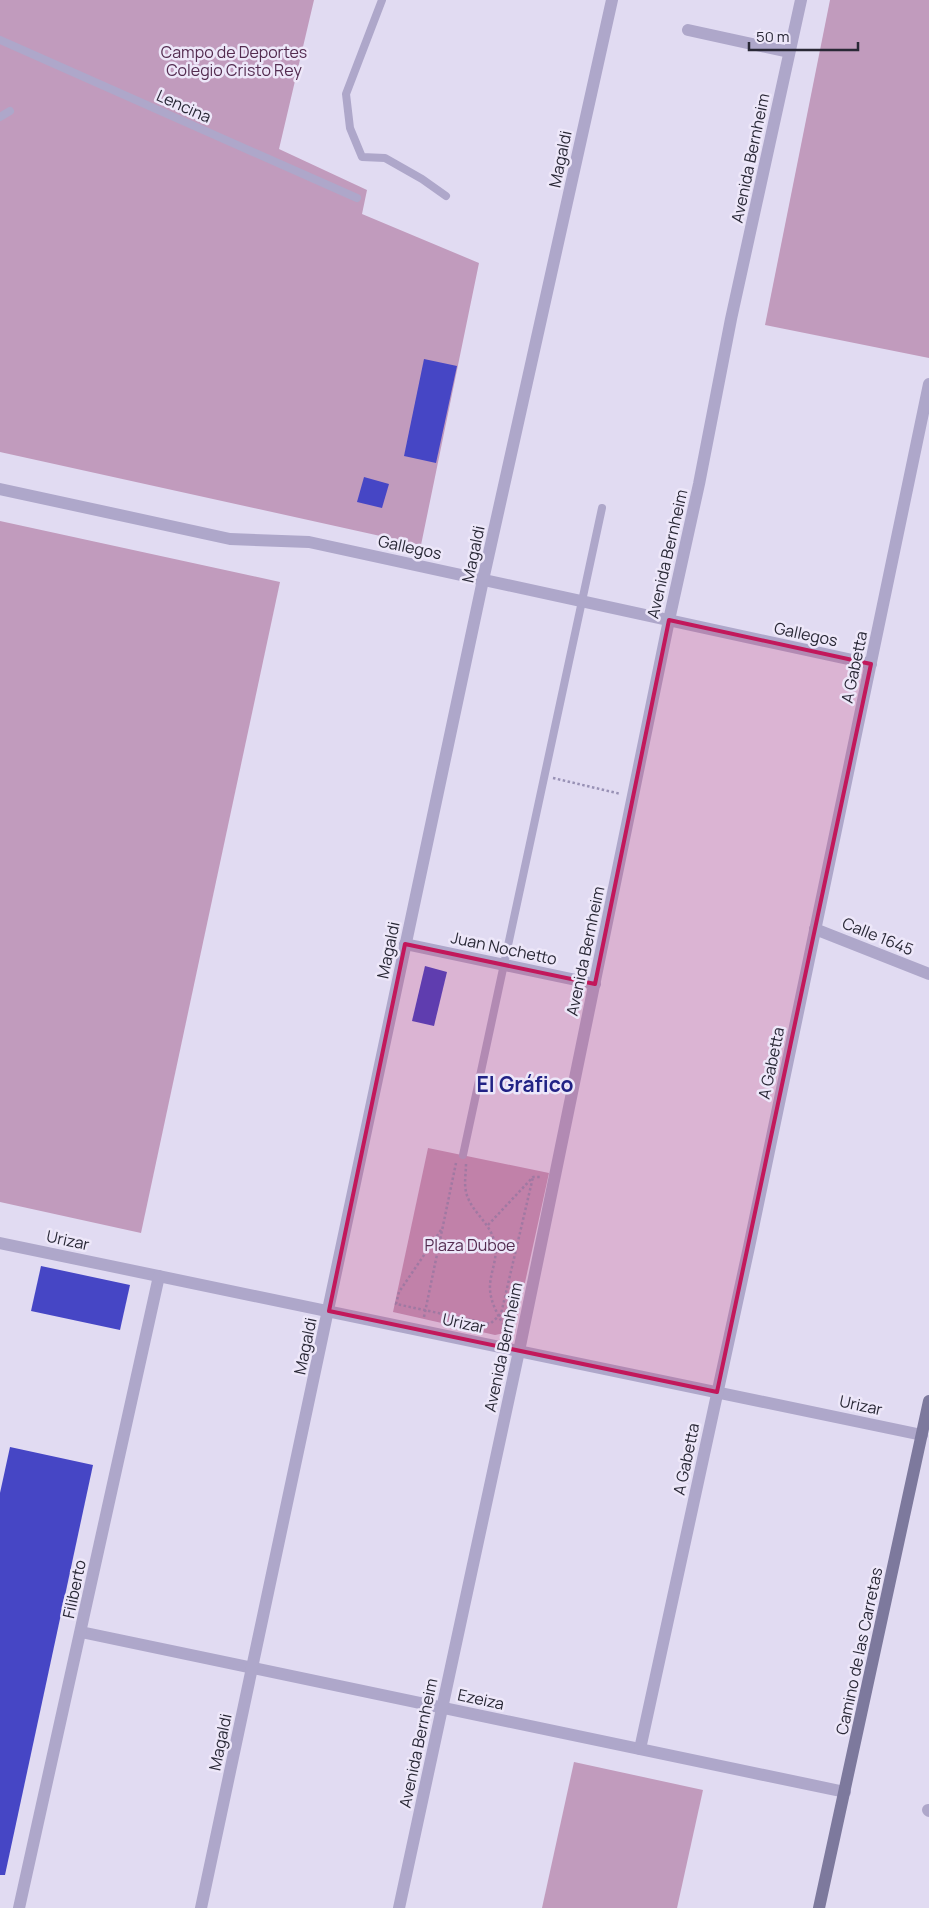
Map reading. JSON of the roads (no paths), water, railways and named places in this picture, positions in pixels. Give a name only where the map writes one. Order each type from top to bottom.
[{"type":"street","name":"Magaldi","points":[[201,1908],[483,580],[612,0]]},
{"type":"street","name":"Avenida Bernheim","points":[[399,1908],[519,1351],[669,620],[699,484],[731,319],[801,0]]},
{"type":"street","points":[[688,30],[790,52]]},
{"type":"street","name":"A Gabetta","points":[[640,1749],[929,384]]},
{"type":"street","name":"Gallegos","points":[[0,489],[230,538],[309,542],[871,664]]},
{"type":"street","name":"Calle 1645","points":[[815,929],[929,974]]},
{"type":"street","name":"Juan Nochetto","points":[[405,944],[595,984]]},
{"type":"street","name":"Urizar","points":[[0,1243],[922,1435]]},
{"type":"street","name":"Filiberto","points":[[19,1908],[159,1276]]},
{"type":"street","name":"Camino de las Carretas","points":[[819,1908],[929,1402]]},
{"type":"street","name":"Ezeiza","points":[[81,1632],[845,1792]]},
{"type":"lane","points":[[382,0],[346,94],[350,128],[362,157],[384,158],[422,179],[446,196]]},
{"type":"lane","name":"Lencina","points":[[0,40],[357,198]]},
{"type":"lane","points":[[0,117],[10,111]]},
{"type":"lane","points":[[463,1155],[602,508]]},
{"type":"district","name":"El Gráfico","points":[[525,1084]]},
{"type":"park label","name":"Campo de Deportes Colegio Cristo Rey","points":[[234,61]]},
{"type":"park label","name":"Plaza Duboe","points":[[470,1245]]}]
